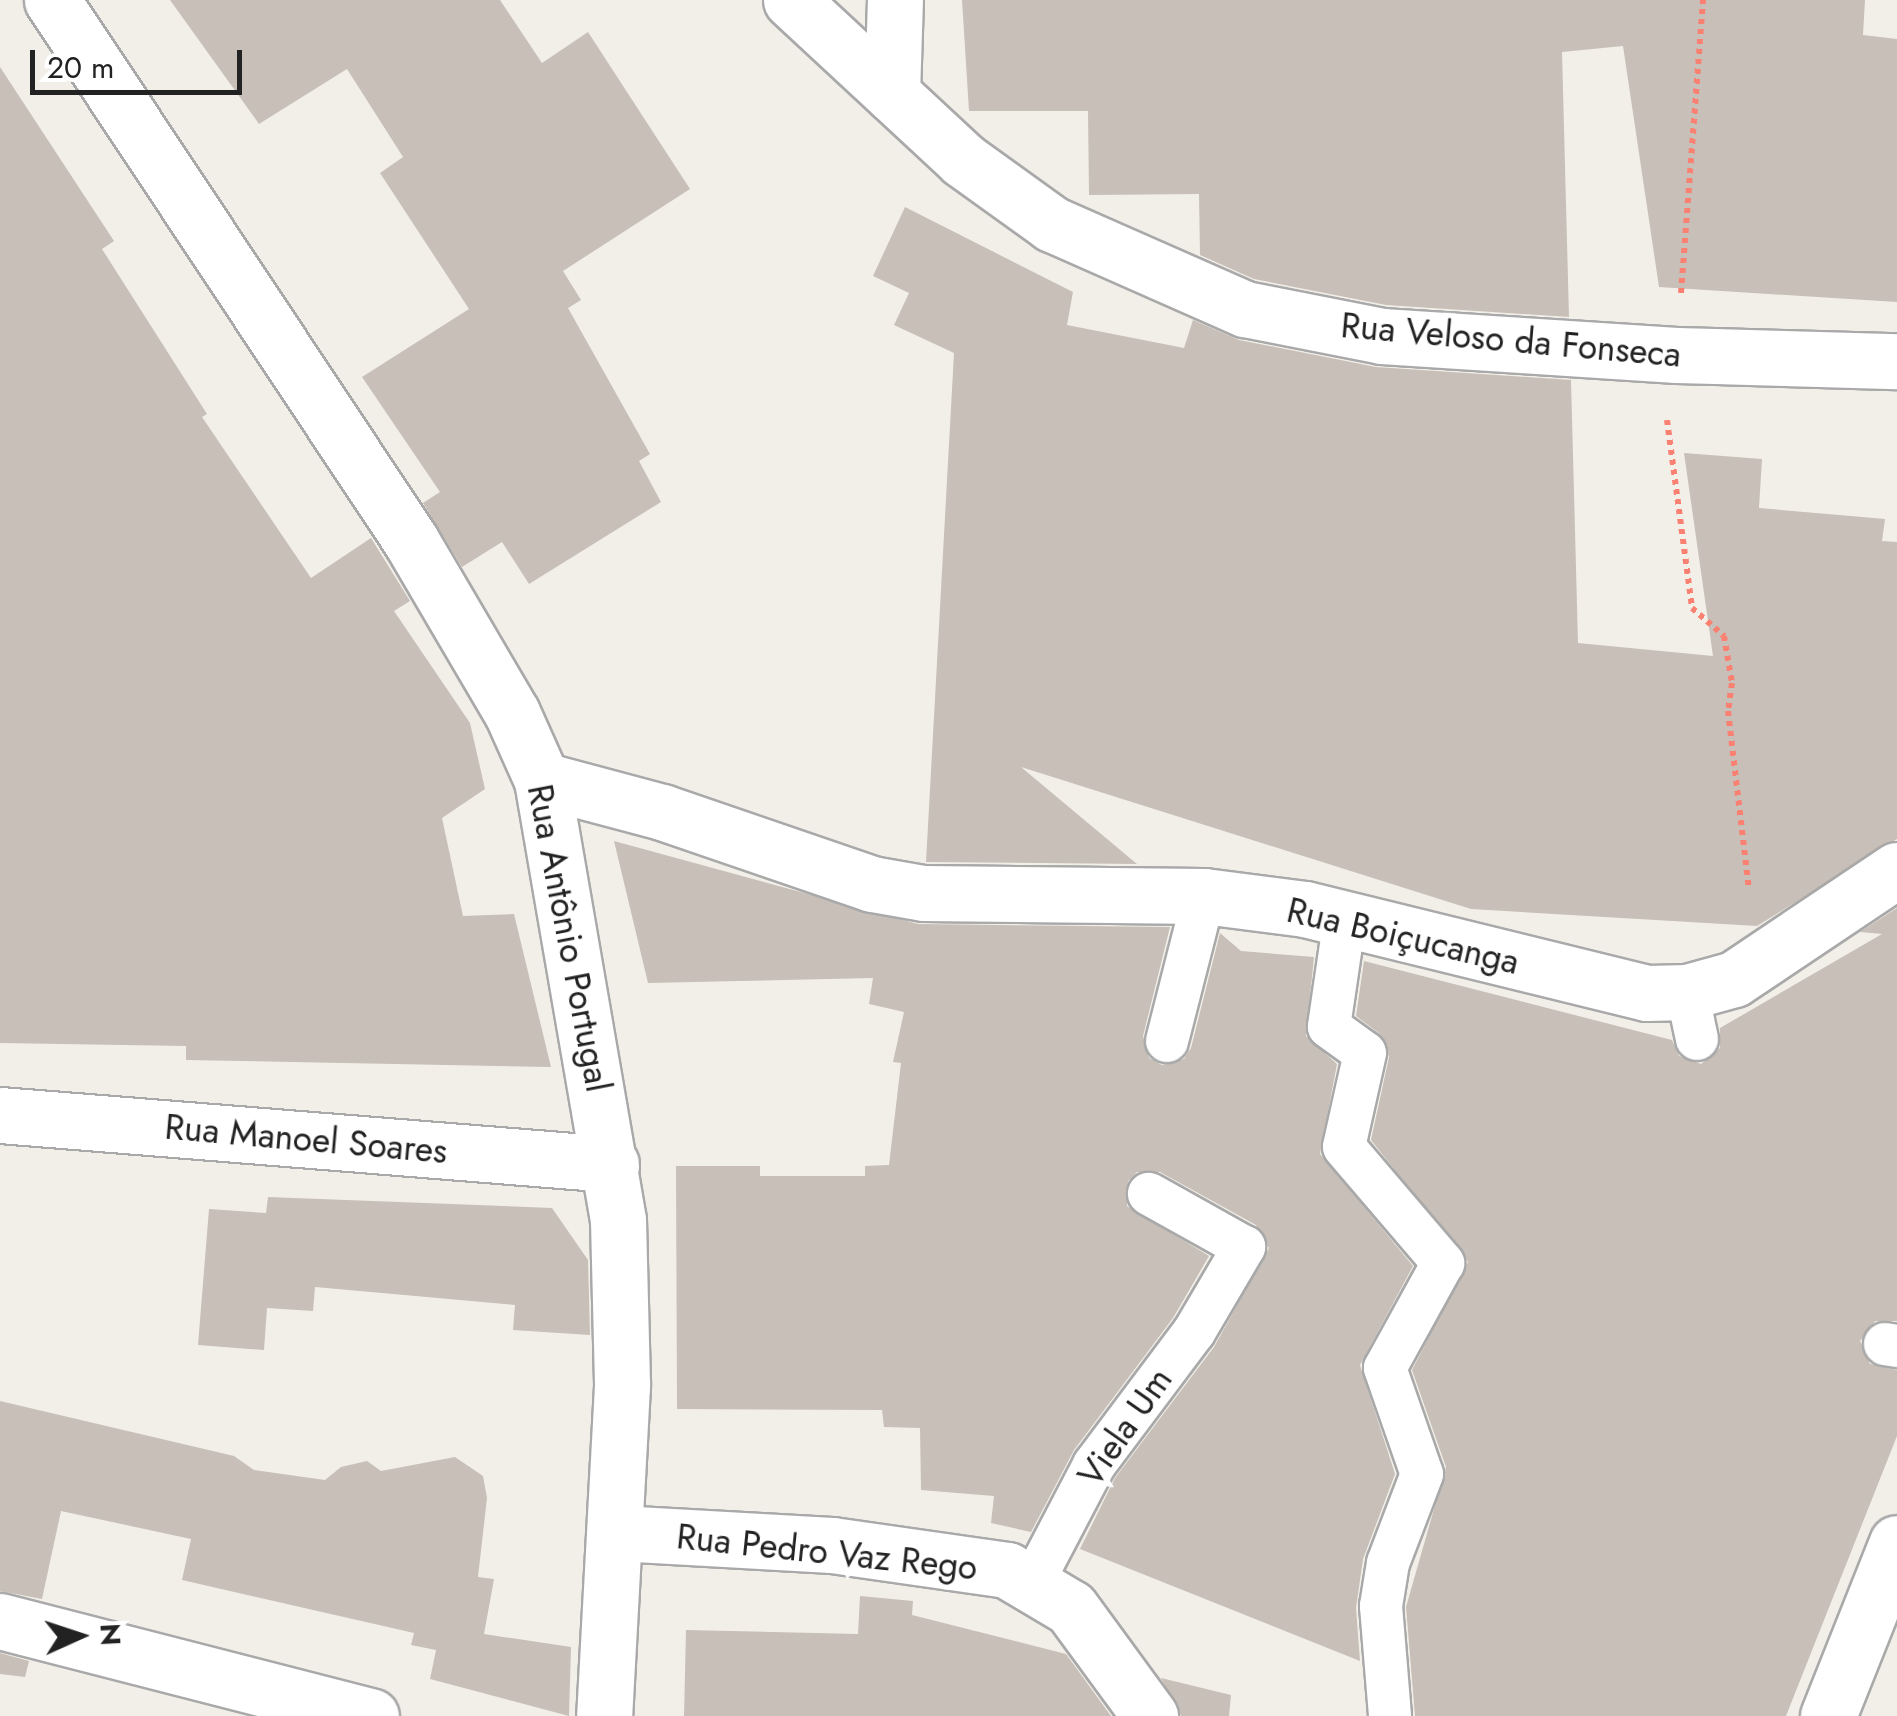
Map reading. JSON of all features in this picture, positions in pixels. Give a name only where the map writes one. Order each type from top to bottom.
[{"type":"street","name":"Rua Antônio Portugal","points":[[52,0],[411,541],[512,713],[542,780],[611,1164],[621,1368],[618,1533],[604,1716]]},
{"type":"street","name":"Rua Veloso da Fonseca","points":[[791,0],[964,160],[1052,224],[1246,308],[1382,336],[1668,355],[1897,361]]},
{"type":"street","points":[[892,94],[895,0]]},
{"type":"street","name":"Rua Boiçucanga","points":[[542,780],[662,812],[872,884],[923,894],[1204,896],[1344,918],[1648,994],[1692,1016],[1897,870]]},
{"type":"street","name":"Rua Manoel Soares","points":[[0,1115],[611,1164]]},
{"type":"street","name":"Rua Pedro Vaz Rego","points":[[618,1533],[832,1546],[1007,1570],[1034,1580],[1071,1608],[1150,1716]]},
{"type":"street","points":[[1828,1716],[1897,1543]]},
{"type":"street","points":[[0,1621],[371,1716]]},
{"type":"lane","points":[[1167,1041],[1204,896]]},
{"type":"lane","points":[[1344,918],[1329,1028],[1364,1053],[1344,1147],[1443,1262],[1384,1368],[1422,1474],[1388,1563],[1380,1606],[1390,1716]]},
{"type":"lane","name":"Viela Um","points":[[1034,1580],[1094,1466],[1227,1280],[1242,1240],[1150,1194]]},
{"type":"path","points":[[1703,0],[1668,355],[1692,608],[1724,636],[1732,683],[1728,711],[1764,964]]},
{"type":"building","points":[[170,0],[500,0],[542,63],[588,32],[690,189],[563,271],[581,300],[568,308],[650,454],[639,461],[661,502],[529,584],[502,542],[462,567],[423,503],[440,492],[362,377],[469,309],[380,173],[403,157],[347,69],[259,124]]},
{"type":"building","points":[[962,0],[1865,0],[1863,35],[1897,39],[1897,302],[1659,287],[1623,46],[1562,52],[1569,317],[1386,305],[1254,279],[1200,255],[1199,194],[1089,195],[1088,111],[969,111]]},
{"type":"building","points":[[0,67],[114,241],[102,249],[207,414],[202,417],[311,578],[371,538],[410,601],[394,611],[470,723],[485,789],[442,818],[463,916],[514,914],[551,1067],[186,1060],[186,1046],[0,1043]]},
{"type":"building","points":[[905,207],[1073,292],[1067,325],[1184,348],[1193,320],[1239,340],[1376,367],[1571,380],[1578,643],[1713,656],[1684,453],[1762,459],[1759,508],[1885,519],[1882,541],[1897,542],[1897,839],[1757,926],[1471,909],[1021,767],[1137,864],[926,862],[954,353],[894,325],[909,293],[873,276]]},
{"type":"building","points":[[614,841],[918,924],[1170,927],[1143,1036],[1149,1058],[1162,1065],[1184,1059],[1191,1048],[1220,933],[1241,951],[1314,957],[1306,1036],[1337,1064],[1320,1154],[1413,1266],[1360,1365],[1395,1474],[1363,1559],[1356,1608],[1360,1661],[1080,1549],[1115,1478],[1214,1347],[1269,1248],[1256,1225],[1160,1172],[1137,1172],[1128,1181],[1127,1206],[1209,1256],[1173,1318],[1074,1450],[1031,1532],[991,1523],[994,1496],[921,1490],[920,1428],[884,1427],[882,1410],[677,1409],[676,1166],[760,1166],[760,1176],[865,1176],[865,1166],[889,1165],[901,1063],[893,1062],[904,1012],[869,1004],[873,978],[648,983]]},
{"type":"building","points":[[1897,908],[1897,1321],[1875,1321],[1860,1341],[1870,1364],[1897,1370],[1897,1436],[1786,1716],[1415,1716],[1406,1607],[1446,1467],[1412,1370],[1468,1262],[1371,1140],[1389,1057],[1380,1034],[1356,1016],[1364,961],[1672,1040],[1679,1056],[1701,1064],[1720,1048],[1720,1028],[1882,934],[1860,932]]},
{"type":"building","points":[[268,1197],[552,1208],[588,1260],[590,1335],[513,1330],[515,1305],[315,1287],[313,1311],[267,1308],[264,1350],[198,1345],[209,1209],[266,1213]]},
{"type":"building","points":[[0,1401],[234,1456],[254,1470],[325,1480],[341,1467],[367,1461],[381,1471],[455,1457],[483,1476],[487,1498],[478,1577],[494,1579],[484,1634],[571,1647],[569,1716],[430,1679],[436,1650],[411,1645],[414,1633],[182,1580],[191,1539],[61,1511],[42,1599],[0,1591]]},
{"type":"building","points":[[860,1596],[913,1601],[912,1615],[1066,1654],[1111,1716],[684,1716],[686,1630],[858,1634]]},
{"type":"building","points":[[0,1653],[29,1661],[25,1677],[0,1674]]},
{"type":"building","points":[[1161,1678],[1231,1695],[1229,1716],[1181,1716]]}]
